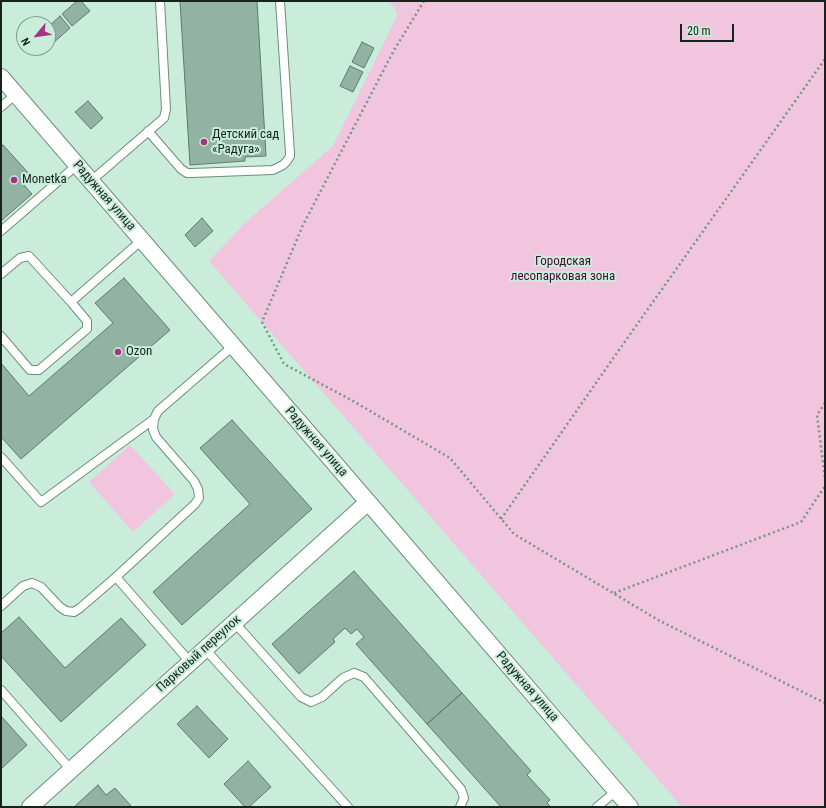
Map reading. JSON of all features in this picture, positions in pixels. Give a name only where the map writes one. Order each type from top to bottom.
[{"type":"street","name":"Радужная улица","points":[[1,77],[630,807]]},
{"type":"street","name":"Парковый переулок","points":[[30,807],[368,502]]},
{"type":"lane","points":[[91,181],[164,118],[166,109],[160,1]]},
{"type":"lane","points":[[148,131],[186,173],[273,170],[288,161],[290,153],[280,1]]},
{"type":"lane","points":[[1,107],[16,94]]},
{"type":"lane","points":[[1,231],[77,165]]},
{"type":"lane","points":[[71,302],[142,240]]},
{"type":"lane","points":[[1,274],[20,258],[29,256],[87,321],[87,330],[39,370],[30,370],[1,336]]},
{"type":"lane","points":[[1,606],[22,586],[32,583],[40,587],[60,607],[66,611],[74,612],[116,577],[195,504],[199,498],[198,489],[194,481],[156,437],[153,429],[154,419],[158,411],[233,346]]},
{"type":"lane","points":[[1,457],[41,502],[154,419]]},
{"type":"lane","points":[[116,577],[190,662]]},
{"type":"lane","points":[[1,600],[13,595]]},
{"type":"lane","points":[[234,622],[301,698],[311,702],[322,697],[343,678],[354,673],[364,678],[461,789],[464,798],[460,807]]},
{"type":"lane","points":[[205,649],[348,807]]},
{"type":"lane","points":[[1,690],[71,770]]},
{"type":"lane","points":[[597,807],[616,791]]},
{"type":"path","points":[[424,1],[393,52],[302,225],[262,322],[284,364],[352,401],[450,458],[514,534],[660,621],[825,703]]},
{"type":"path","points":[[501,519],[825,59]]},
{"type":"path","points":[[825,403],[816,415],[825,479]]},
{"type":"path","points":[[614,593],[801,522],[825,486]]},
{"type":"green space","name":"Городская лесопарковая зона","points":[[387,1],[825,1],[825,807],[682,807],[209,261],[245,223],[333,146],[397,16],[395,8]]},
{"type":"green space","points":[[130,445],[175,494],[133,532],[89,482]]},
{"type":"building","points":[[77,1],[81,1],[90,11],[72,26],[62,14]]},
{"type":"building","points":[[180,1],[257,1],[266,156],[245,157],[245,161],[190,165]]},
{"type":"building","points":[[60,16],[70,28],[56,41],[56,20]]},
{"type":"building","points":[[362,42],[374,48],[364,68],[352,62]]},
{"type":"building","points":[[350,66],[363,72],[353,92],[340,86]]},
{"type":"building","points":[[88,101],[103,118],[91,129],[75,112]]},
{"type":"building","name":"Monetka","points":[[3,145],[32,177],[23,184],[32,194],[1,221],[1,147]]},
{"type":"building","points":[[202,218],[213,231],[195,247],[185,235]]},
{"type":"building","points":[[124,278],[170,330],[21,459],[1,437],[1,363],[29,396],[113,323],[95,303]]},
{"type":"building","points":[[232,420],[312,509],[182,625],[153,592],[250,504],[200,448]]},
{"type":"building","points":[[354,571],[462,693],[427,724],[356,644],[364,637],[357,629],[351,634],[345,628],[333,639],[335,642],[299,674],[272,644]]},
{"type":"building","points":[[19,617],[65,668],[121,618],[146,645],[61,722],[1,656],[1,633]]},
{"type":"building","points":[[462,693],[531,771],[527,775],[550,800],[547,803],[551,807],[501,807],[427,724]]},
{"type":"building","points":[[197,706],[228,739],[209,758],[177,724]]},
{"type":"building","points":[[1,716],[27,745],[1,769]]},
{"type":"building","points":[[248,761],[271,787],[249,807],[245,807],[224,784]]},
{"type":"building","points":[[98,785],[106,795],[115,788],[132,807],[75,806]]},
{"type":"place","name":"Детский сад «Радуга»","points":[[204,142]]},
{"type":"place","name":"Monetka","points":[[14,180]]},
{"type":"place","name":"Ozon","points":[[118,352]]}]
